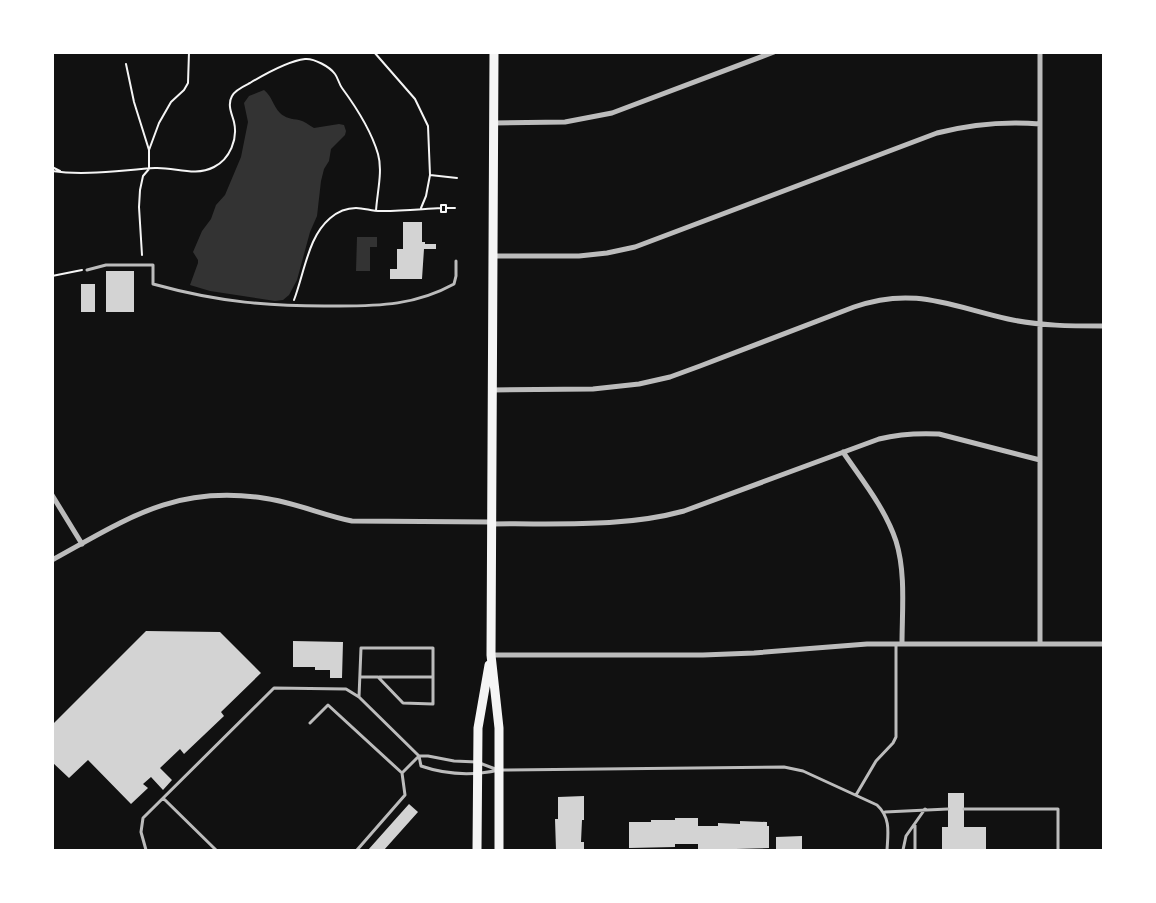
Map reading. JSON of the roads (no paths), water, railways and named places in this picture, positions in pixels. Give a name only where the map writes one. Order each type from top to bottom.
[{"type":"main road","points":[[494,52],[491,655],[499,728],[499,850]]},
{"type":"main road","points":[[477,850],[478,728],[491,655]]},
{"type":"street","points":[[493,122],[565,122],[589,119],[612,113],[774,52]]},
{"type":"street","points":[[1040,52],[1040,644]]},
{"type":"street","points":[[493,256],[579,256],[635,247],[960,126],[1016,122],[1040,124]]},
{"type":"street","points":[[492,390],[593,389],[639,384],[670,377],[861,304],[897,297],[926,298],[1007,319],[1040,325],[1104,326]]},
{"type":"street","points":[[52,560],[126,519],[153,507],[195,497],[217,495],[264,498],[352,521],[614,523],[661,517],[684,511],[894,435],[939,434],[1040,460]]},
{"type":"street","points":[[843,452],[884,513],[896,540],[902,584],[899,644]]},
{"type":"street","points":[[52,495],[82,544]]},
{"type":"street","points":[[491,655],[703,655],[867,644],[1104,644]]},
{"type":"lane","points":[[87,270],[106,265],[153,265],[153,284],[192,295],[249,304],[388,306],[442,291],[454,284],[456,261]]},
{"type":"lane","points":[[856,795],[876,761],[894,743],[896,737],[899,644]]},
{"type":"lane","points":[[359,697],[361,648],[433,648],[433,704],[403,703],[378,677]]},
{"type":"lane","points":[[360,677],[433,677]]},
{"type":"lane","points":[[146,850],[142,832],[144,818],[274,688],[346,689],[359,697],[419,756],[421,766],[433,770],[477,775],[499,770],[784,767],[803,771],[877,805],[885,812],[889,823],[887,850]]},
{"type":"lane","points":[[310,723],[328,705],[402,773],[405,795],[357,850]]},
{"type":"lane","points":[[402,773],[419,756],[477,762],[499,770]]},
{"type":"lane","points":[[163,798],[216,850]]},
{"type":"lane","points":[[903,850],[906,836],[925,809]]},
{"type":"lane","points":[[885,812],[948,809]]},
{"type":"lane","points":[[964,809],[1058,809],[1058,850]]},
{"type":"lane","points":[[915,824],[915,850]]}]
